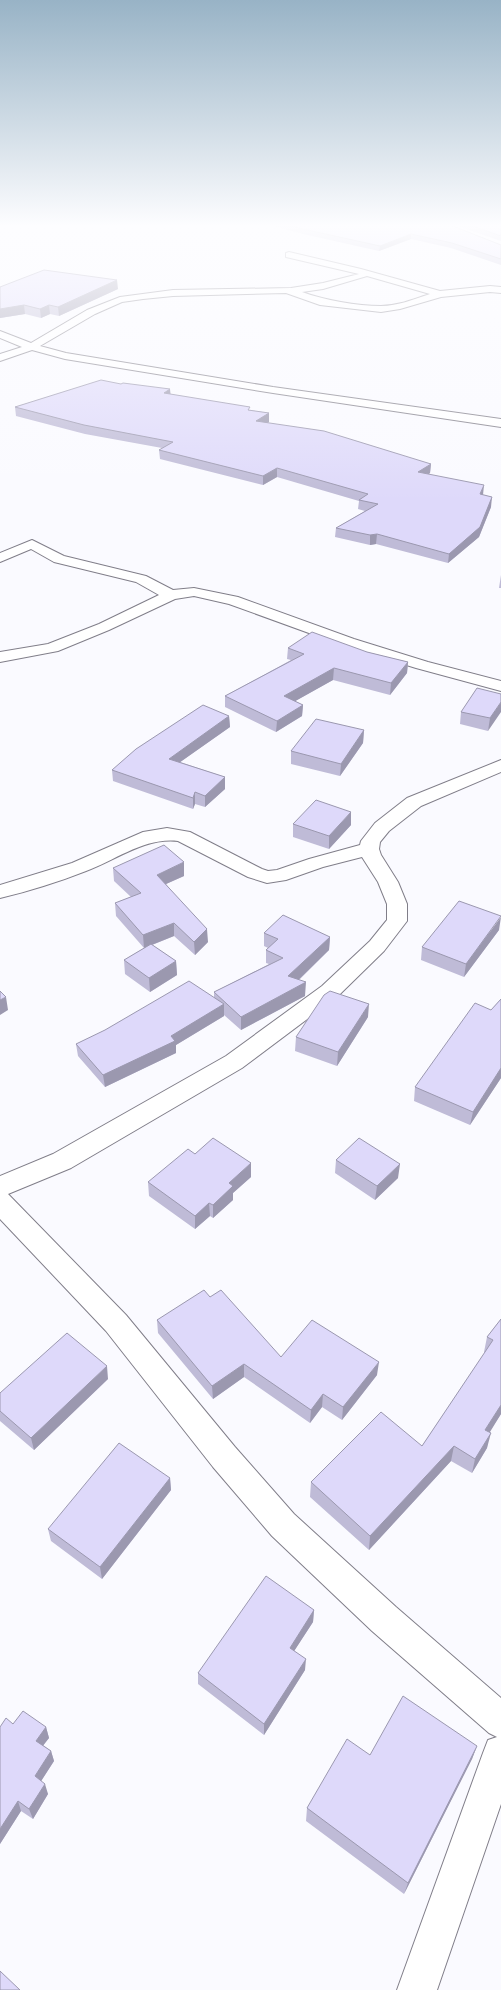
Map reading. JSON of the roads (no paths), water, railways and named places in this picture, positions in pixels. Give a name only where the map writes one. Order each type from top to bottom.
[{"type":"street","points":[[0,358],[32,347],[46,337],[84,316]]},
{"type":"street","points":[[0,334],[32,347],[65,356],[273,390],[501,423]]},
{"type":"street","points":[[0,558],[32,544],[59,559],[141,579],[170,595]]},
{"type":"street","points":[[0,656],[52,648],[104,628],[170,595],[194,592],[233,600],[355,644],[422,665],[501,686]]},
{"type":"street","points":[[0,1187],[62,1161],[234,1062],[330,991],[377,946],[397,921],[397,904],[388,882],[369,849],[371,841],[382,827],[414,802],[501,765]]},
{"type":"street","points":[[0,892],[78,867],[150,836],[156,835],[167,834],[183,836],[255,873],[267,877],[279,876],[316,863],[369,849]]},
{"type":"street","points":[[0,1202],[116,1323],[224,1458],[283,1525],[384,1619],[501,1721]]},
{"type":"street","points":[[417,1990],[501,1753]]}]
